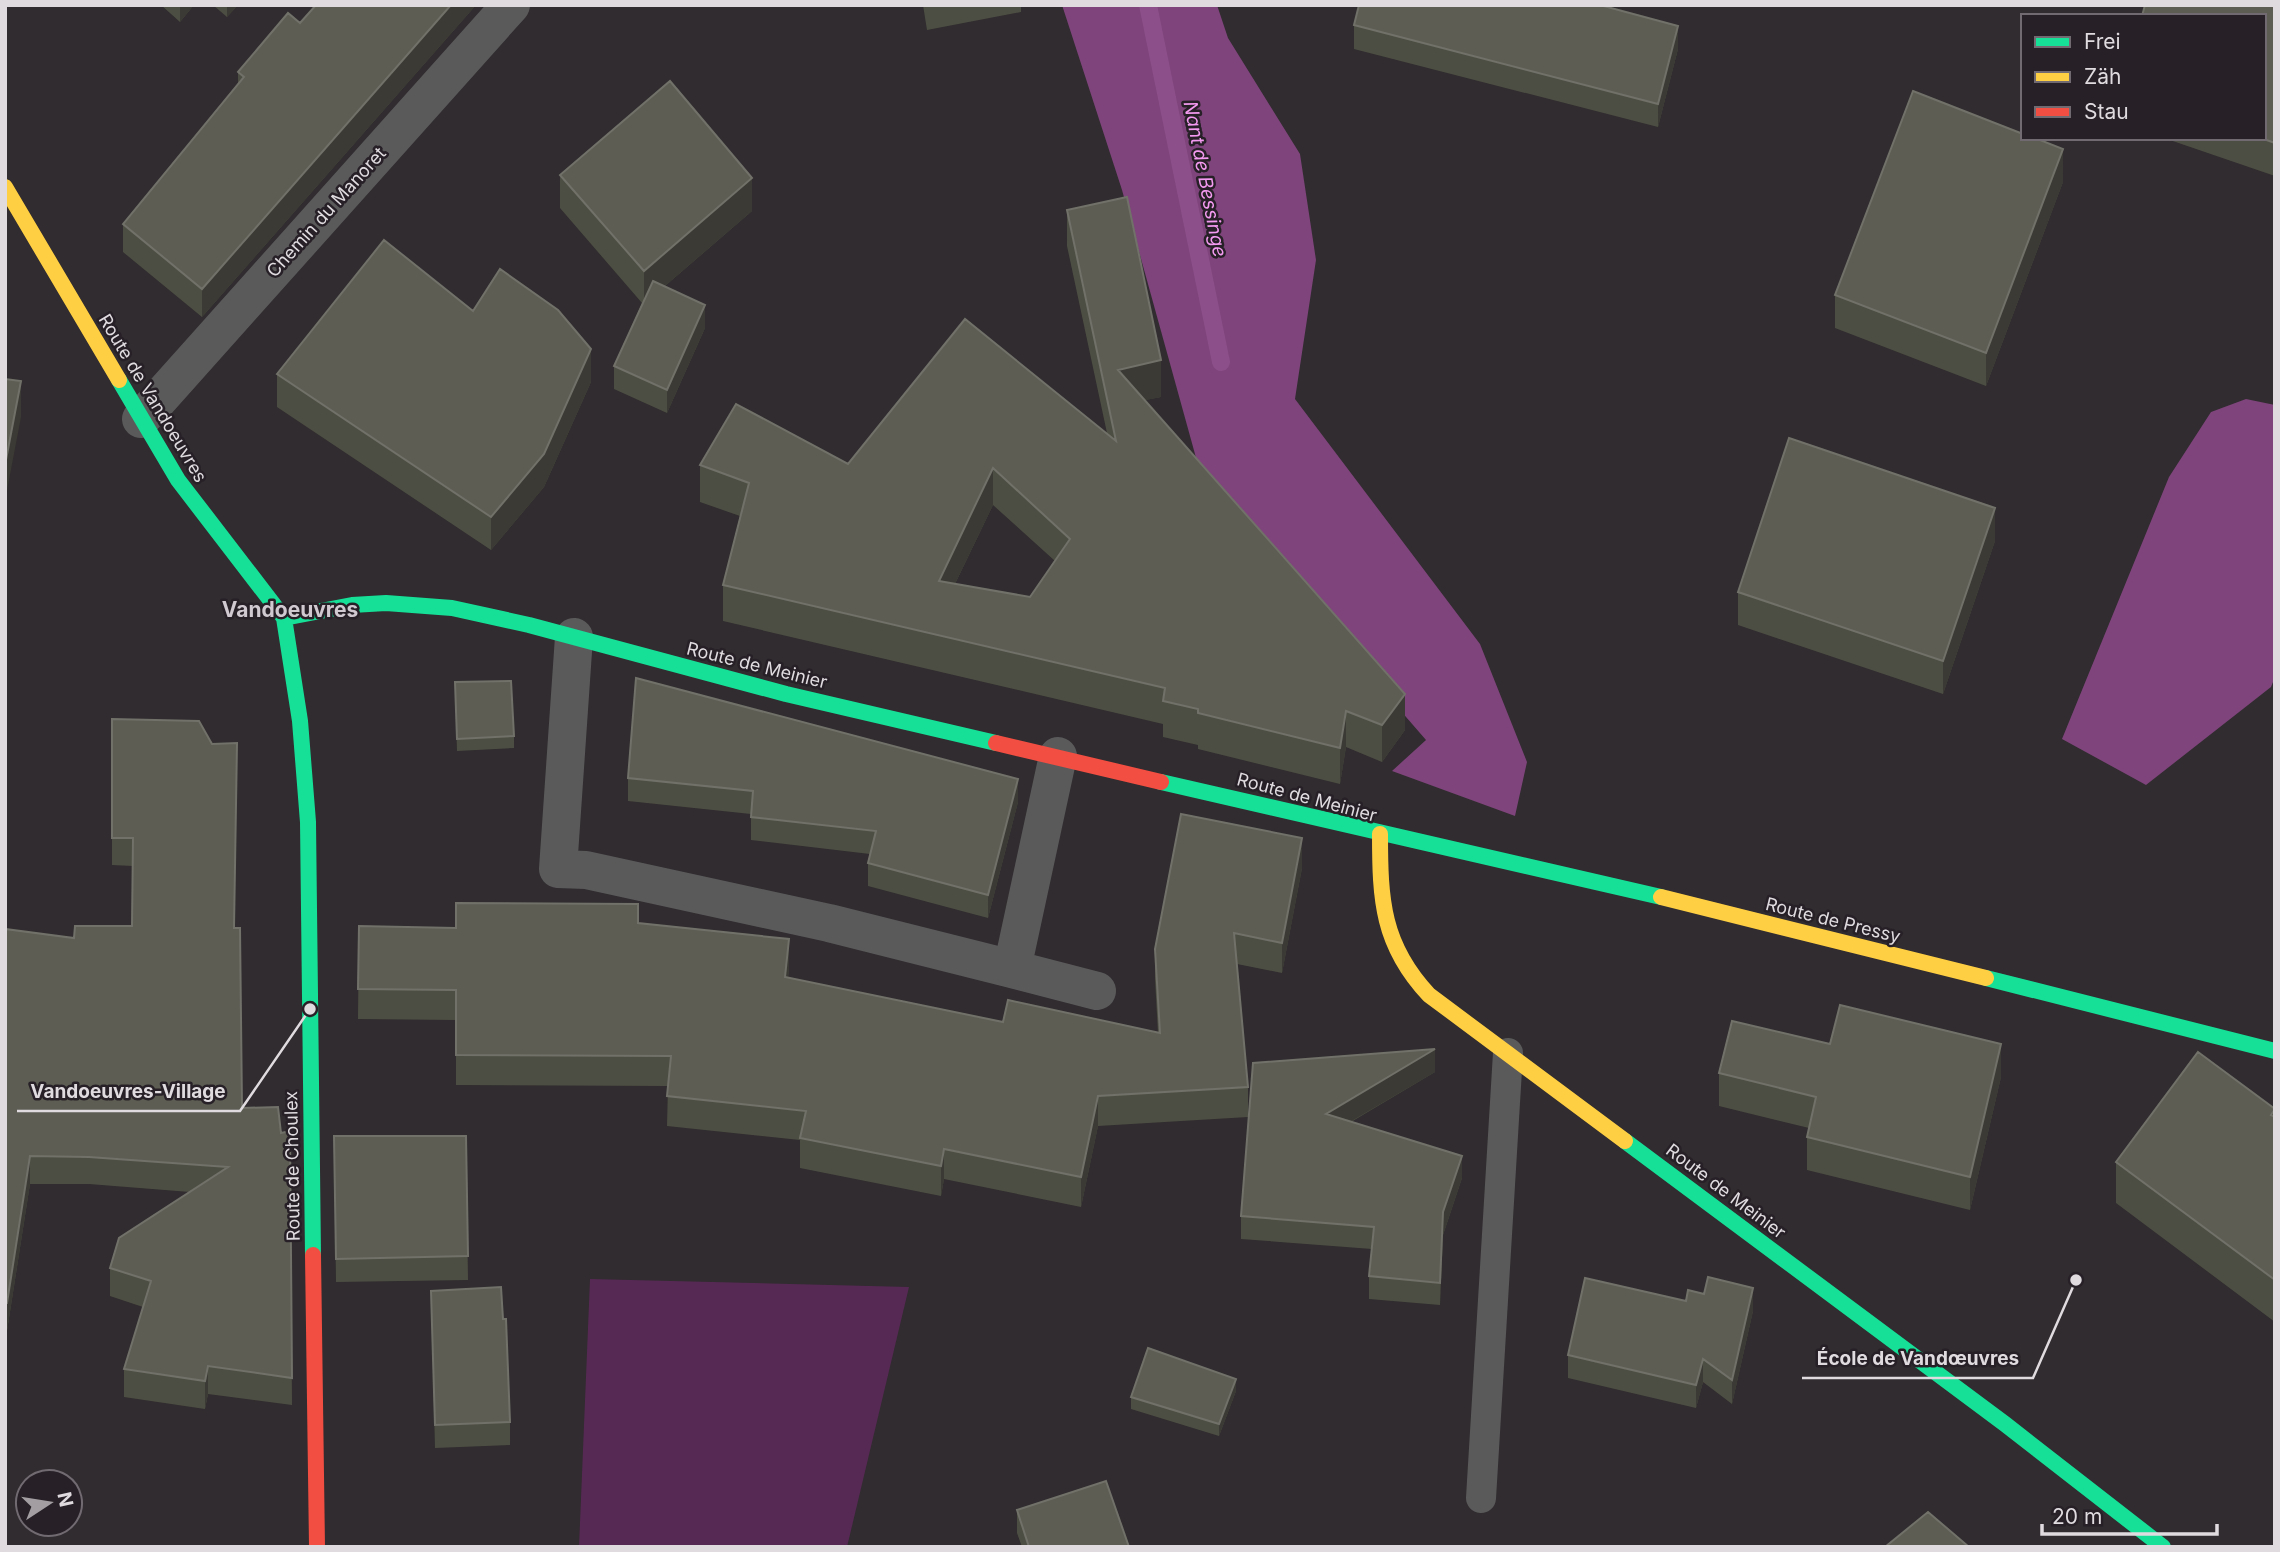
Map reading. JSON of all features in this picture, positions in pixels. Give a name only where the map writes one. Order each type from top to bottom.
[{"type":"street","name":"Chemin du Manoret","points":[[141,419],[511,5]]},
{"type":"street","name":"Route de Vandoeuvres","points":[[7,193],[178,480],[284,618]]},
{"type":"street","name":"Route de Meinier","points":[[284,618],[352,605],[426,605],[464,610],[786,694],[1380,834],[1383,910],[1391,944],[1401,965],[1429,995],[2005,1424],[2163,1547]]},
{"type":"street","name":"Route de Choulex","points":[[284,618],[300,721],[308,822],[317,1547]]},
{"type":"street","points":[[574,637],[558,869],[599,873],[829,923],[1097,991]]},
{"type":"street","points":[[1012,969],[1058,756]]},
{"type":"street","name":"Route de Pressy","points":[[1380,834],[1635,890],[2275,1051]]},
{"type":"lane","points":[[1481,1498],[1508,1053]]},
{"type":"shaded area","points":[[1062,5],[1217,5],[1228,38],[1300,154],[1316,260],[1295,399],[1480,644],[1527,762],[1515,816],[1392,771],[1426,740],[1203,483],[1122,190]]},
{"type":"shaded area","points":[[2246,399],[2275,405],[2275,677],[2271,687],[2146,785],[2062,739],[2169,477],[2211,412]]},
{"type":"shaded area","points":[[590,1279],[909,1287],[847,1547],[579,1547]]},
{"type":"building","points":[[316,5],[451,5],[202,289],[123,224],[244,77],[238,72],[288,13],[300,23]]},
{"type":"building","points":[[1359,5],[1600,5],[1678,26],[1658,104],[1354,25]]},
{"type":"building","points":[[2145,5],[2275,5],[2275,143],[2266,140],[2266,14],[2143,14]]},
{"type":"building","points":[[670,81],[752,178],[644,271],[560,175]]},
{"type":"building","points":[[1913,91],[2021,133],[2021,140],[2040,140],[2063,149],[1986,353],[1835,295]]},
{"type":"building","points":[[1127,197],[1161,360],[1118,370],[1405,694],[1382,725],[1346,711],[1340,748],[1198,713],[1198,709],[1163,701],[1165,688],[723,585],[749,483],[700,465],[736,404],[848,464],[965,319],[1116,441],[1067,210]],"holes":[[[993,468],[1070,539],[1030,597],[939,581]]]},
{"type":"building","points":[[384,240],[473,311],[500,269],[558,310],[591,349],[544,454],[491,517],[277,374]]},
{"type":"building","points":[[653,281],[705,305],[667,390],[614,366]]},
{"type":"building","points":[[5,379],[21,381],[5,465]]},
{"type":"building","points":[[1789,438],[1995,508],[1943,661],[1738,592]]},
{"type":"building","points":[[636,678],[1018,779],[988,895],[868,863],[876,831],[751,817],[753,791],[628,778]]},
{"type":"building","points":[[511,681],[514,736],[457,739],[455,682]]},
{"type":"building","points":[[112,719],[199,721],[212,744],[237,743],[234,928],[240,928],[242,1108],[278,1107],[281,1133],[290,1131],[292,1378],[208,1366],[205,1381],[124,1369],[151,1281],[110,1268],[119,1238],[228,1167],[89,1157],[30,1156],[5,1303],[5,929],[74,938],[75,926],[132,926],[133,838],[112,838]]},
{"type":"building","points":[[1181,814],[1302,838],[1282,943],[1234,933],[1248,1087],[1098,1096],[1081,1177],[944,1149],[941,1166],[800,1138],[806,1111],[667,1096],[671,1056],[456,1055],[456,990],[358,989],[359,926],[456,928],[456,903],[638,904],[638,923],[789,939],[785,977],[1003,1022],[1008,1000],[1160,1033],[1155,949]]},
{"type":"building","points":[[1840,1005],[2001,1044],[1970,1177],[1807,1137],[1816,1097],[1719,1073],[1732,1021],[1830,1044]]},
{"type":"building","points":[[1435,1049],[1326,1114],[1462,1156],[1443,1212],[1440,1283],[1369,1276],[1374,1227],[1241,1216],[1253,1063]]},
{"type":"building","points":[[2198,1052],[2275,1109],[2271,1115],[2275,1117],[2275,1280],[2116,1162]]},
{"type":"building","points":[[334,1136],[466,1136],[468,1256],[336,1259]]},
{"type":"building","points":[[1708,1277],[1753,1288],[1732,1380],[1703,1359],[1696,1385],[1568,1355],[1585,1278],[1686,1301],[1688,1290],[1704,1294]]},
{"type":"building","points":[[501,1287],[503,1319],[506,1319],[510,1422],[435,1425],[431,1291]]},
{"type":"building","points":[[1148,1348],[1236,1379],[1219,1424],[1131,1397]]},
{"type":"building","points":[[1106,1481],[1129,1547],[1029,1547],[1017,1510]]},
{"type":"building","points":[[1928,1512],[1969,1547],[1885,1547]]},
{"type":"waterway","name":"Nant de Bessinge","points":[[1148,5],[1221,362]]},
{"type":"traffic: fast","points":[[119,380],[178,480],[284,618],[300,721],[308,822],[313,1255]]},
{"type":"traffic: fast","points":[[284,618],[352,605],[386,603],[452,608],[529,625],[786,694],[996,743]]},
{"type":"traffic: fast","points":[[1161,782],[1661,897]]},
{"type":"traffic: fast","points":[[1986,978],[2275,1051]]},
{"type":"traffic: fast","points":[[1625,1141],[2005,1424],[2163,1547]]},
{"type":"traffic: slow","points":[[5,187],[119,380]]},
{"type":"traffic: slow","points":[[1380,834],[1381,880],[1387,920],[1393,939],[1413,976],[1429,995],[1625,1141]]},
{"type":"traffic: slow","points":[[1661,897],[1986,978]]},
{"type":"traffic: jam","points":[[996,743],[1161,782]]},
{"type":"traffic: jam","points":[[313,1255],[317,1547]]},
{"type":"place","name":"Vandoeuvres-Village","points":[[310,1009]]},
{"type":"place","name":"École de Vandœuvres","points":[[2076,1280]]},
{"type":"district","name":"Vandoeuvres","points":[[290,609]]}]
